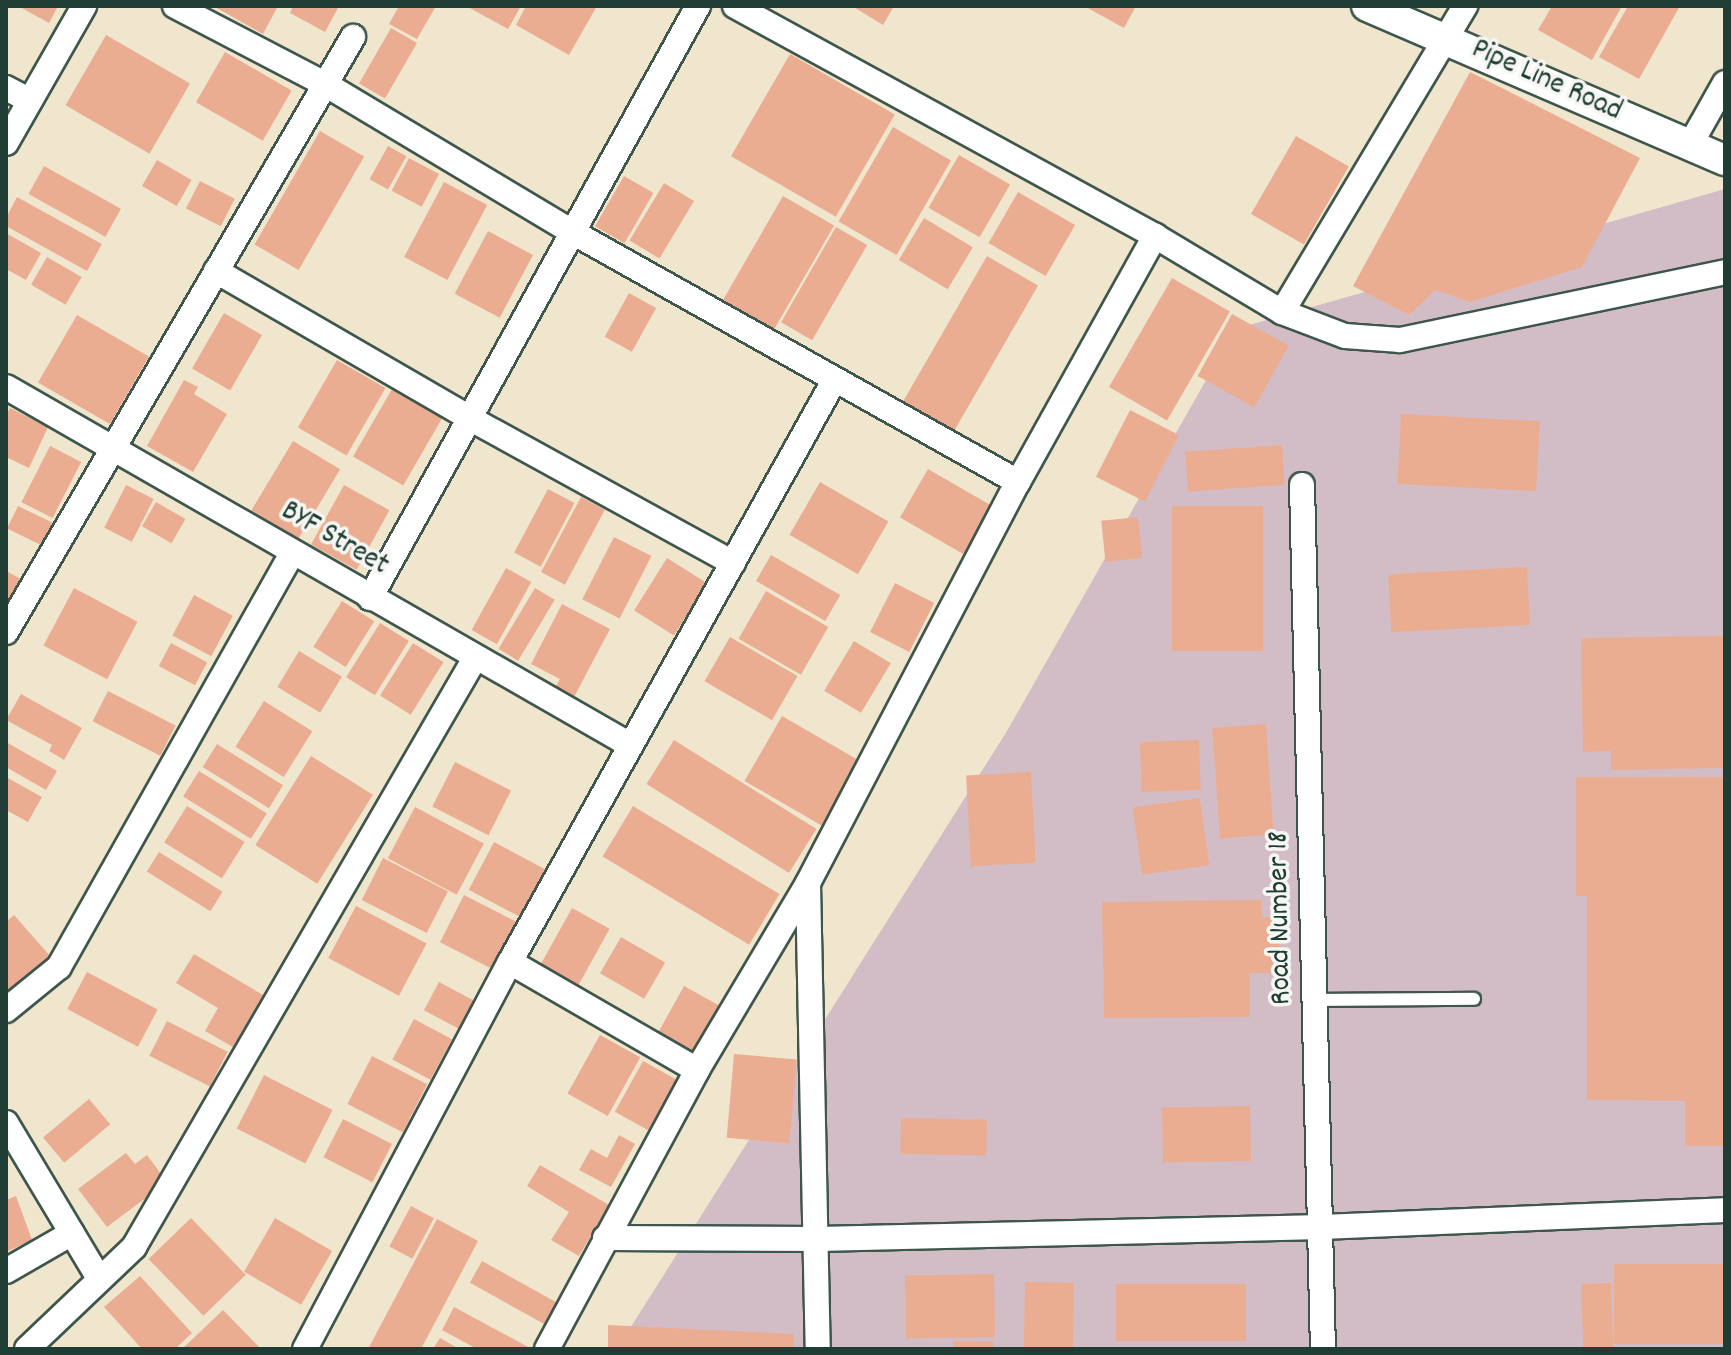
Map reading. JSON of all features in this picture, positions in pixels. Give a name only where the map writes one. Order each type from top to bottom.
[{"type":"street","points":[[6,143],[84,6]]},
{"type":"street","points":[[175,6],[325,84],[574,233],[1018,482]]},
{"type":"street","points":[[370,598],[698,6]]},
{"type":"street","points":[[735,6],[1155,236],[1282,312],[1345,336],[1400,340],[1725,272]]},
{"type":"street","name":"Pipe Line Road","points":[[1367,6],[1725,160]]},
{"type":"street","points":[[1282,312],[1465,6]]},
{"type":"street","points":[[6,632],[353,37]]},
{"type":"street","points":[[1690,145],[1725,83]]},
{"type":"street","points":[[6,88],[30,101]]},
{"type":"street","points":[[547,1349],[697,1070],[808,883],[1018,482],[1155,236]]},
{"type":"street","points":[[216,271],[471,419],[733,563]]},
{"type":"street","points":[[305,1349],[510,962],[835,379]]},
{"type":"street","name":"BYF Street","points":[[6,387],[114,446],[292,553],[630,745]]},
{"type":"street","name":"Road Number 18","points":[[1302,485],[1323,1349]]},
{"type":"street","points":[[6,1010],[59,967],[292,553]]},
{"type":"street","points":[[40,1345],[98,1277],[134,1247],[475,658]]},
{"type":"street","points":[[808,883],[818,1349]]},
{"type":"street","points":[[510,962],[697,1070]]},
{"type":"street","points":[[6,1123],[98,1277]]},
{"type":"street","points":[[605,1238],[818,1239],[1322,1227],[1725,1210]]},
{"type":"street","points":[[6,1271],[72,1233]]},
{"type":"lane","points":[[1316,1000],[1474,999]]},
{"type":"shaded area","points":[[1725,189],[1725,1349],[617,1349],[1007,731],[1235,329]]},
{"type":"building","points":[[18,6],[58,6],[49,23]]},
{"type":"building","points":[[213,6],[278,6],[263,34]]},
{"type":"building","points":[[293,6],[339,6],[325,32],[290,13]]},
{"type":"building","points":[[399,6],[436,6],[417,39],[389,24]]},
{"type":"building","points":[[466,6],[521,6],[508,29]]},
{"type":"building","points":[[526,6],[597,6],[569,55],[516,25]]},
{"type":"building","points":[[852,6],[894,6],[883,25]]},
{"type":"building","points":[[1084,6],[1136,6],[1124,28]]},
{"type":"building","points":[[1552,6],[1622,6],[1592,60],[1538,30]]},
{"type":"building","points":[[1628,6],[1680,6],[1639,79],[1599,57]]},
{"type":"building","points":[[391,28],[417,43],[385,98],[359,83]]},
{"type":"building","points":[[106,35],[190,84],[150,154],[66,105]]},
{"type":"building","points":[[225,52],[292,90],[263,141],[196,102]]},
{"type":"building","points":[[790,54],[895,114],[836,217],[731,156]]},
{"type":"building","points":[[1470,72],[1640,158],[1582,267],[1470,302],[1435,290],[1409,315],[1353,286]]},
{"type":"building","points":[[893,127],[951,160],[897,255],[838,221]]},
{"type":"building","points":[[320,131],[364,156],[299,270],[254,244]]},
{"type":"building","points":[[1296,136],[1349,166],[1304,244],[1251,214]]},
{"type":"building","points":[[388,146],[406,156],[388,189],[370,179]]},
{"type":"building","points":[[959,155],[1010,184],[980,237],[928,208]]},
{"type":"building","points":[[409,158],[439,174],[422,207],[392,191]]},
{"type":"building","points":[[157,160],[192,180],[177,206],[142,186]]},
{"type":"building","points":[[44,166],[121,209],[105,237],[28,194]]},
{"type":"building","points":[[624,176],[653,193],[624,243],[595,226]]},
{"type":"building","points":[[200,181],[235,199],[221,226],[186,209]]},
{"type":"building","points":[[444,182],[487,205],[447,280],[404,257]]},
{"type":"building","points":[[664,183],[694,201],[659,258],[629,240]]},
{"type":"building","points":[[1018,192],[1075,225],[1046,276],[988,243]]},
{"type":"building","points":[[783,196],[834,226],[774,330],[722,301]]},
{"type":"building","points":[[17,197],[102,244],[87,271],[6,226],[6,218]]},
{"type":"building","points":[[924,218],[973,247],[948,289],[899,260]]},
{"type":"building","points":[[836,227],[867,245],[812,340],[781,322]]},
{"type":"building","points":[[488,231],[533,255],[500,318],[455,294]]},
{"type":"building","points":[[6,233],[41,253],[26,280],[6,269]]},
{"type":"building","points":[[987,256],[1038,286],[951,436],[900,407]]},
{"type":"building","points":[[47,257],[82,277],[66,305],[31,285]]},
{"type":"building","points":[[1172,278],[1230,312],[1167,421],[1109,387]]},
{"type":"building","points":[[629,293],[656,308],[632,352],[605,337]]},
{"type":"building","points":[[224,313],[262,335],[230,390],[192,368]]},
{"type":"building","points":[[1232,314],[1289,346],[1254,408],[1198,376]]},
{"type":"building","points":[[77,315],[149,356],[110,424],[38,383]]},
{"type":"building","points":[[337,360],[385,388],[346,456],[298,428]]},
{"type":"building","points":[[184,380],[198,387],[194,394],[227,414],[193,472],[147,446]]},
{"type":"building","points":[[392,389],[442,418],[403,486],[353,457]]},
{"type":"building","points":[[10,408],[48,427],[29,468],[6,457],[6,416]]},
{"type":"building","points":[[1130,410],[1179,435],[1145,502],[1096,477]]},
{"type":"building","points":[[1401,414],[1540,421],[1536,491],[1397,484]]},
{"type":"building","points":[[293,441],[340,469],[298,539],[251,510]]},
{"type":"building","points":[[1282,445],[1285,485],[1188,492],[1185,452]]},
{"type":"building","points":[[50,446],[81,462],[53,518],[21,502]]},
{"type":"building","points":[[928,469],[996,508],[968,556],[900,517]]},
{"type":"building","points":[[820,482],[888,522],[858,574],[790,535]]},
{"type":"building","points":[[126,485],[154,499],[132,542],[104,528]]},
{"type":"building","points":[[344,485],[389,510],[357,570],[311,544]]},
{"type":"building","points":[[548,489],[574,503],[541,567],[514,553]]},
{"type":"building","points":[[581,497],[605,510],[565,585],[541,572]]},
{"type":"building","points":[[156,502],[185,519],[171,543],[142,526]]},
{"type":"building","points":[[18,506],[53,523],[42,546],[7,528]]},
{"type":"building","points":[[1172,506],[1263,506],[1263,651],[1172,651]]},
{"type":"building","points":[[1138,517],[1142,558],[1105,562],[1101,521]]},
{"type":"building","points":[[614,537],[651,556],[620,618],[582,599]]},
{"type":"building","points":[[771,555],[840,595],[825,621],[756,581]]},
{"type":"building","points":[[667,558],[707,583],[674,635],[634,611]]},
{"type":"building","points":[[1527,567],[1530,625],[1391,632],[1388,574]]},
{"type":"building","points":[[506,568],[531,582],[497,644],[472,630]]},
{"type":"building","points":[[6,571],[21,579],[6,607]]},
{"type":"building","points":[[895,583],[934,603],[909,652],[870,632]]},
{"type":"building","points":[[74,588],[138,622],[107,679],[43,645]]},
{"type":"building","points":[[535,588],[555,600],[518,661],[498,649]]},
{"type":"building","points":[[766,591],[828,627],[801,675],[738,639]]},
{"type":"building","points":[[194,595],[233,616],[211,656],[172,636]]},
{"type":"building","points":[[342,601],[374,621],[346,667],[313,647]]},
{"type":"building","points":[[562,604],[610,629],[574,697],[555,688],[560,679],[531,664]]},
{"type":"building","points":[[380,623],[409,641],[375,695],[346,677]]},
{"type":"building","points":[[1725,636],[1725,768],[1611,770],[1611,751],[1583,752],[1581,638]]},
{"type":"building","points":[[730,637],[798,676],[772,720],[704,681]]},
{"type":"building","points":[[854,641],[891,663],[861,713],[824,691]]},
{"type":"building","points":[[171,643],[207,662],[195,685],[159,666]]},
{"type":"building","points":[[413,643],[444,662],[411,715],[380,696]]},
{"type":"building","points":[[299,651],[342,677],[320,713],[277,687]]},
{"type":"building","points":[[108,691],[176,726],[160,756],[93,721]]},
{"type":"building","points":[[21,694],[82,728],[64,760],[49,751],[52,745],[6,720]]},
{"type":"building","points":[[264,701],[312,731],[284,777],[235,747]]},
{"type":"building","points":[[782,716],[859,760],[822,825],[744,781]]},
{"type":"building","points":[[1266,724],[1274,835],[1220,838],[1212,728]]},
{"type":"building","points":[[674,740],[816,829],[789,873],[646,784]]},
{"type":"building","points":[[1199,740],[1201,790],[1142,792],[1140,742]]},
{"type":"building","points":[[6,742],[57,771],[46,790],[6,767]]},
{"type":"building","points":[[217,744],[283,785],[269,808],[203,767]]},
{"type":"building","points":[[311,756],[373,795],[317,884],[255,845]]},
{"type":"building","points":[[455,762],[511,791],[488,835],[432,807]]},
{"type":"building","points":[[199,771],[267,813],[251,839],[183,796]]},
{"type":"building","points":[[1031,772],[1036,863],[971,866],[966,775]]},
{"type":"building","points":[[6,777],[42,797],[28,822],[6,810]]},
{"type":"building","points":[[1576,777],[1725,777],[1725,1146],[1685,1146],[1685,1101],[1587,1100],[1587,896],[1576,896]]},
{"type":"building","points":[[1200,798],[1209,865],[1142,875],[1133,807]]},
{"type":"building","points":[[187,806],[245,842],[222,879],[164,842]]},
{"type":"building","points":[[633,806],[780,894],[749,945],[603,857]]},
{"type":"building","points":[[415,807],[484,844],[457,895],[388,858]]},
{"type":"building","points":[[494,842],[547,870],[522,918],[469,890]]},
{"type":"building","points":[[159,852],[223,892],[210,911],[147,872]]},
{"type":"building","points":[[383,858],[448,891],[427,933],[362,900]]},
{"type":"building","points":[[464,895],[518,923],[494,970],[440,942]]},
{"type":"building","points":[[1261,900],[1262,917],[1279,917],[1280,973],[1250,973],[1250,1017],[1104,1018],[1102,902]]},
{"type":"building","points":[[356,906],[427,944],[399,996],[328,958]]},
{"type":"building","points":[[572,908],[610,929],[578,986],[540,965]]},
{"type":"building","points":[[14,915],[51,957],[6,996],[6,922]]},
{"type":"building","points":[[621,937],[665,962],[644,999],[600,973]]},
{"type":"building","points":[[194,954],[263,995],[233,1047],[205,1031],[218,1008],[176,983]]},
{"type":"building","points":[[87,972],[158,1010],[138,1047],[67,1009]]},
{"type":"building","points":[[439,982],[474,1001],[459,1029],[424,1010]]},
{"type":"building","points":[[684,986],[722,1007],[695,1055],[657,1034]]},
{"type":"building","points":[[414,1019],[452,1039],[430,1080],[392,1060]]},
{"type":"building","points":[[167,1021],[228,1052],[210,1087],[149,1056]]},
{"type":"building","points":[[600,1035],[640,1057],[608,1116],[568,1094]]},
{"type":"building","points":[[734,1054],[797,1059],[789,1143],[727,1138]]},
{"type":"building","points":[[372,1056],[427,1084],[403,1132],[347,1104]]},
{"type":"building","points":[[643,1061],[676,1079],[648,1130],[615,1112]]},
{"type":"building","points":[[264,1075],[333,1110],[305,1163],[237,1128]]},
{"type":"building","points":[[89,1099],[110,1124],[64,1163],[43,1138]]},
{"type":"building","points":[[1250,1106],[1251,1161],[1163,1163],[1162,1108]]},
{"type":"building","points":[[901,1118],[987,1120],[986,1155],[900,1154]]},
{"type":"building","points":[[343,1119],[392,1144],[372,1182],[323,1157]]},
{"type":"building","points":[[619,1135],[635,1144],[611,1187],[579,1170],[591,1149],[607,1158]]},
{"type":"building","points":[[126,1153],[135,1164],[147,1155],[167,1182],[107,1227],[78,1189]]},
{"type":"building","points":[[540,1165],[609,1205],[579,1256],[551,1240],[569,1212],[527,1186]]},
{"type":"building","points":[[16,1196],[32,1240],[6,1252],[6,1200]]},
{"type":"building","points":[[411,1206],[434,1218],[412,1259],[389,1247]]},
{"type":"building","points":[[191,1218],[246,1275],[203,1316],[149,1259]]},
{"type":"building","points":[[275,1218],[332,1251],[301,1305],[244,1272]]},
{"type":"building","points":[[437,1219],[478,1241],[421,1349],[368,1349]]},
{"type":"building","points":[[482,1261],[556,1302],[544,1324],[470,1283]]},
{"type":"building","points":[[1614,1264],[1725,1264],[1725,1344],[1614,1344]]},
{"type":"building","points":[[994,1274],[995,1337],[906,1339],[905,1276]]},
{"type":"building","points":[[140,1276],[192,1333],[175,1349],[142,1349],[104,1307]]},
{"type":"building","points":[[1025,1282],[1074,1283],[1073,1349],[1024,1349]]},
{"type":"building","points":[[1611,1283],[1613,1349],[1583,1349],[1581,1284]]},
{"type":"building","points":[[1116,1284],[1246,1284],[1246,1341],[1116,1341]]},
{"type":"building","points":[[454,1307],[532,1349],[477,1349],[442,1330]]},
{"type":"building","points":[[223,1310],[261,1349],[182,1349]]},
{"type":"building","points":[[608,1325],[794,1334],[794,1349],[608,1349]]},
{"type":"building","points":[[440,1338],[459,1349],[433,1349]]},
{"type":"building","points":[[953,1341],[994,1342],[994,1349],[953,1349]]}]
